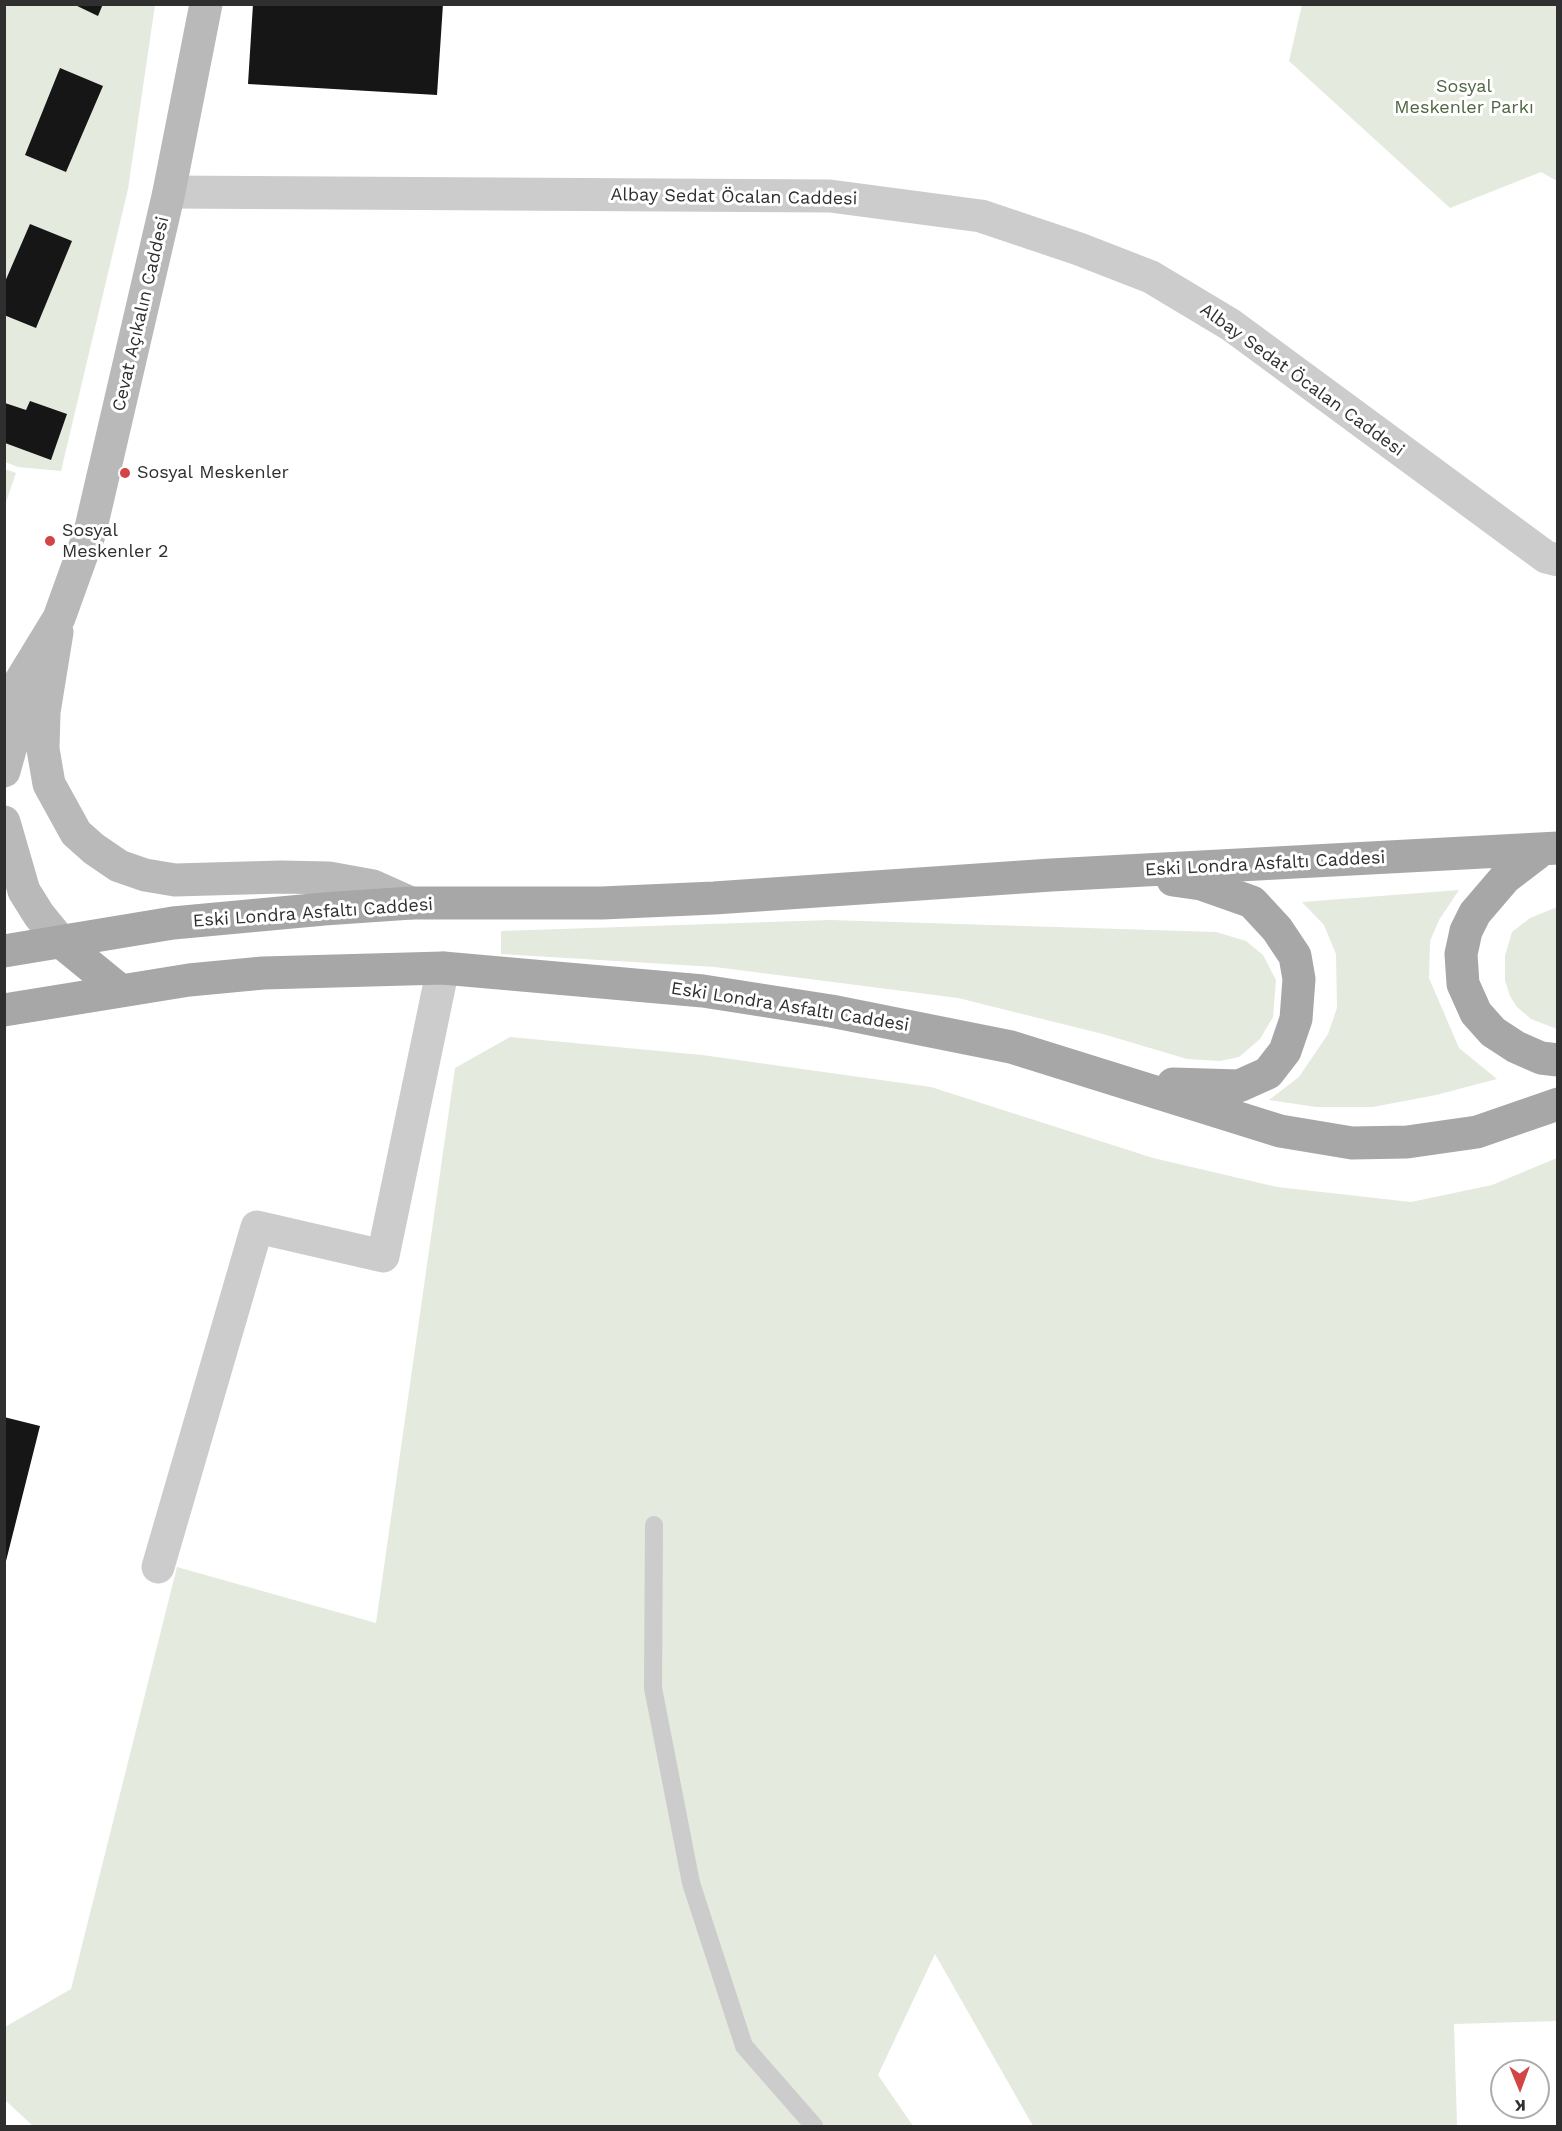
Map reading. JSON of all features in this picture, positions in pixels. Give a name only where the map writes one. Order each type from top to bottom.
[{"type":"main road","name":"Eski Londra Asfaltı Caddesi","points":[[4,951],[173,923],[411,903],[658,900],[1550,849]]},
{"type":"main road","points":[[1550,849],[1505,878],[1475,913],[1466,931],[1461,954],[1463,984],[1476,1013],[1493,1032],[1516,1047],[1541,1058],[1557,1060]]},
{"type":"main road","points":[[1109,1075],[1192,1086],[1239,1086],[1268,1073],[1285,1051],[1296,1019],[1299,998],[1295,956],[1277,929],[1252,902],[1201,884],[1120,872]]},
{"type":"main road","points":[[61,942],[121,991]]},
{"type":"main road","name":"Eski Londra Asfaltı Caddesi","points":[[4,1010],[189,980],[263,973],[443,968],[703,991],[1011,1047],[1109,1075],[1280,1131],[1352,1143],[1407,1142],[1477,1132],[1557,1104]]},
{"type":"street","name":"Cevat Açıkalın Caddesi","points":[[59,618],[90,532],[169,192],[206,4]]},
{"type":"street","name":"Albay Sedat Öcalan Caddesi","points":[[169,192],[830,196],[981,216],[1079,249],[1161,283],[1231,325],[1518,537],[1546,557],[1557,560]]},
{"type":"street","points":[[4,708],[59,618]]},
{"type":"street","points":[[59,618],[44,712],[43,749],[49,784],[62,812],[76,833],[94,849],[119,866],[145,875],[175,880],[329,878],[373,886],[411,903]]},
{"type":"street","points":[[4,771],[36,654]]},
{"type":"street","points":[[4,822],[24,891],[61,942]]},
{"type":"street","points":[[158,1568],[257,1227],[383,1256],[443,968]]},
{"type":"lane","points":[[654,1525],[654,1688],[691,1883],[744,2046],[814,2127]]},
{"type":"green space","points":[[4,5],[155,5],[128,189],[61,471],[18,467],[5,462]]},
{"type":"green space","name":"Sosyal Meskenler Parkı","points":[[1302,5],[1557,5],[1557,181],[1541,172],[1450,208],[1289,61]]},
{"type":"green space","points":[[4,469],[16,473],[5,505]]},
{"type":"green space","points":[[1459,890],[1439,920],[1430,941],[1429,978],[1459,1048],[1497,1079],[1436,1095],[1373,1107],[1316,1107],[1269,1100],[1299,1077],[1328,1034],[1337,1008],[1336,954],[1324,925],[1302,902]]},
{"type":"green space","points":[[1557,907],[1557,1029],[1531,1019],[1517,1007],[1510,996],[1505,980],[1505,956],[1512,932],[1530,918]]},
{"type":"green space","points":[[830,920],[1216,932],[1246,941],[1263,955],[1276,980],[1273,1017],[1260,1039],[1239,1057],[1220,1061],[1187,1059],[1103,1034],[958,998],[715,967],[501,954],[501,931]]},
{"type":"green space","points":[[510,1037],[702,1055],[931,1087],[1153,1158],[1277,1187],[1411,1202],[1492,1185],[1557,1158],[1557,2021],[1454,2024],[1457,2126],[1033,2126],[935,1954],[878,2075],[913,2126],[33,2126],[5,2100],[5,2027],[71,1989],[177,1567],[376,1623],[455,1068]]},
{"type":"building","points":[[73,4],[103,4],[98,16]]},
{"type":"building","points":[[253,4],[443,4],[437,95],[248,84]]},
{"type":"building","points":[[60,68],[103,86],[66,172],[25,155]]},
{"type":"building","points":[[30,224],[72,241],[36,328],[4,315],[4,284]]},
{"type":"building","points":[[30,401],[67,414],[51,460],[5,443],[5,403],[26,410]]},
{"type":"building","points":[[4,1417],[40,1426],[5,1565],[4,1565]]},
{"type":"place","name":"Sosyal Meskenler","points":[[125,473]]},
{"type":"place","name":"Sosyal Meskenler 2","points":[[50,541]]}]
